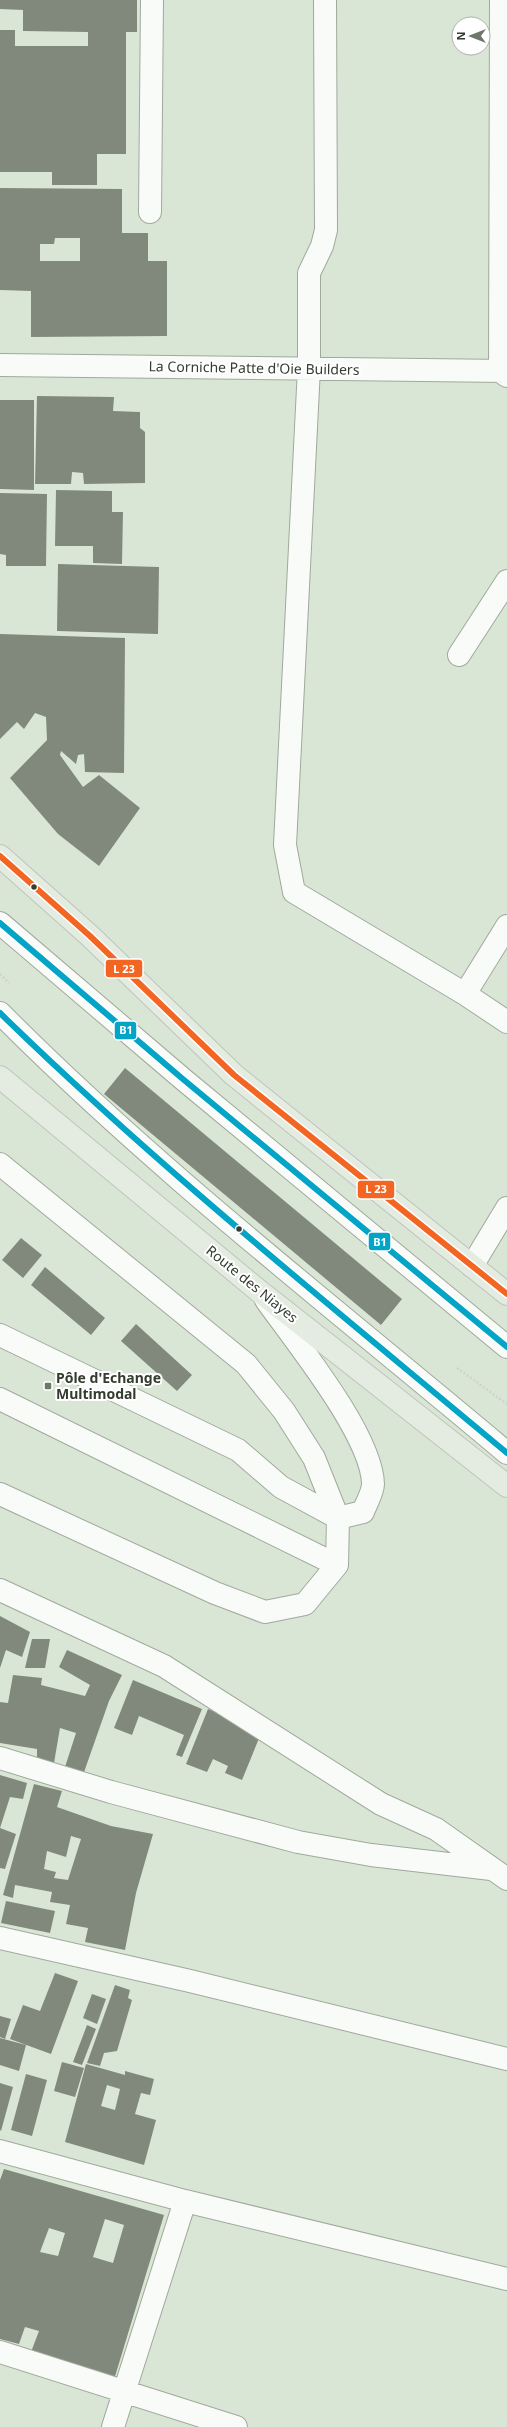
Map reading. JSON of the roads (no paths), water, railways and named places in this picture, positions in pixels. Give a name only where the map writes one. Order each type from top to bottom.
[{"type":"main road","points":[[0,856],[90,936],[234,1076],[507,1294]]},
{"type":"main road","name":"Route des Niayes","points":[[0,1077],[259,1291],[507,1486]]},
{"type":"street","points":[[150,212],[152,0]]},
{"type":"street","points":[[325,0],[326,230],[322,246],[309,273],[309,368],[285,845],[294,892],[465,994],[507,1022]]},
{"type":"street","points":[[501,0],[505,372]]},
{"type":"street","name":"La Corniche Patte d'Oie Builders","points":[[0,365],[309,368],[505,372]]},
{"type":"street","points":[[459,655],[507,581]]},
{"type":"street","points":[[0,923],[184,1080],[507,1347]]},
{"type":"street","points":[[465,994],[507,926]]},
{"type":"street","points":[[0,1013],[81,1094],[239,1231],[507,1453]]},
{"type":"street","points":[[0,1164],[246,1364],[284,1411],[314,1458],[338,1518],[337,1566],[305,1604],[265,1612],[215,1593],[0,1494]]},
{"type":"street","points":[[472,1266],[507,1208]]},
{"type":"street","points":[[0,1335],[238,1450],[282,1487],[338,1518],[363,1512],[373,1485],[369,1461],[343,1410],[259,1291]]},
{"type":"street","points":[[0,1399],[337,1566]]},
{"type":"street","points":[[0,1590],[164,1666],[327,1767],[381,1804],[436,1829],[500,1874]]},
{"type":"street","points":[[0,1758],[111,1792],[298,1842],[371,1855],[500,1874]]},
{"type":"street","points":[[0,1938],[190,1981],[507,2059]]},
{"type":"street","points":[[0,2151],[185,2201],[507,2279]]},
{"type":"street","points":[[113,2427],[185,2201]]},
{"type":"street","points":[[0,2352],[125,2393],[236,2427]]},
{"type":"place","name":"Pôle d'Echange Multimodal","points":[[48,1386]]}]
